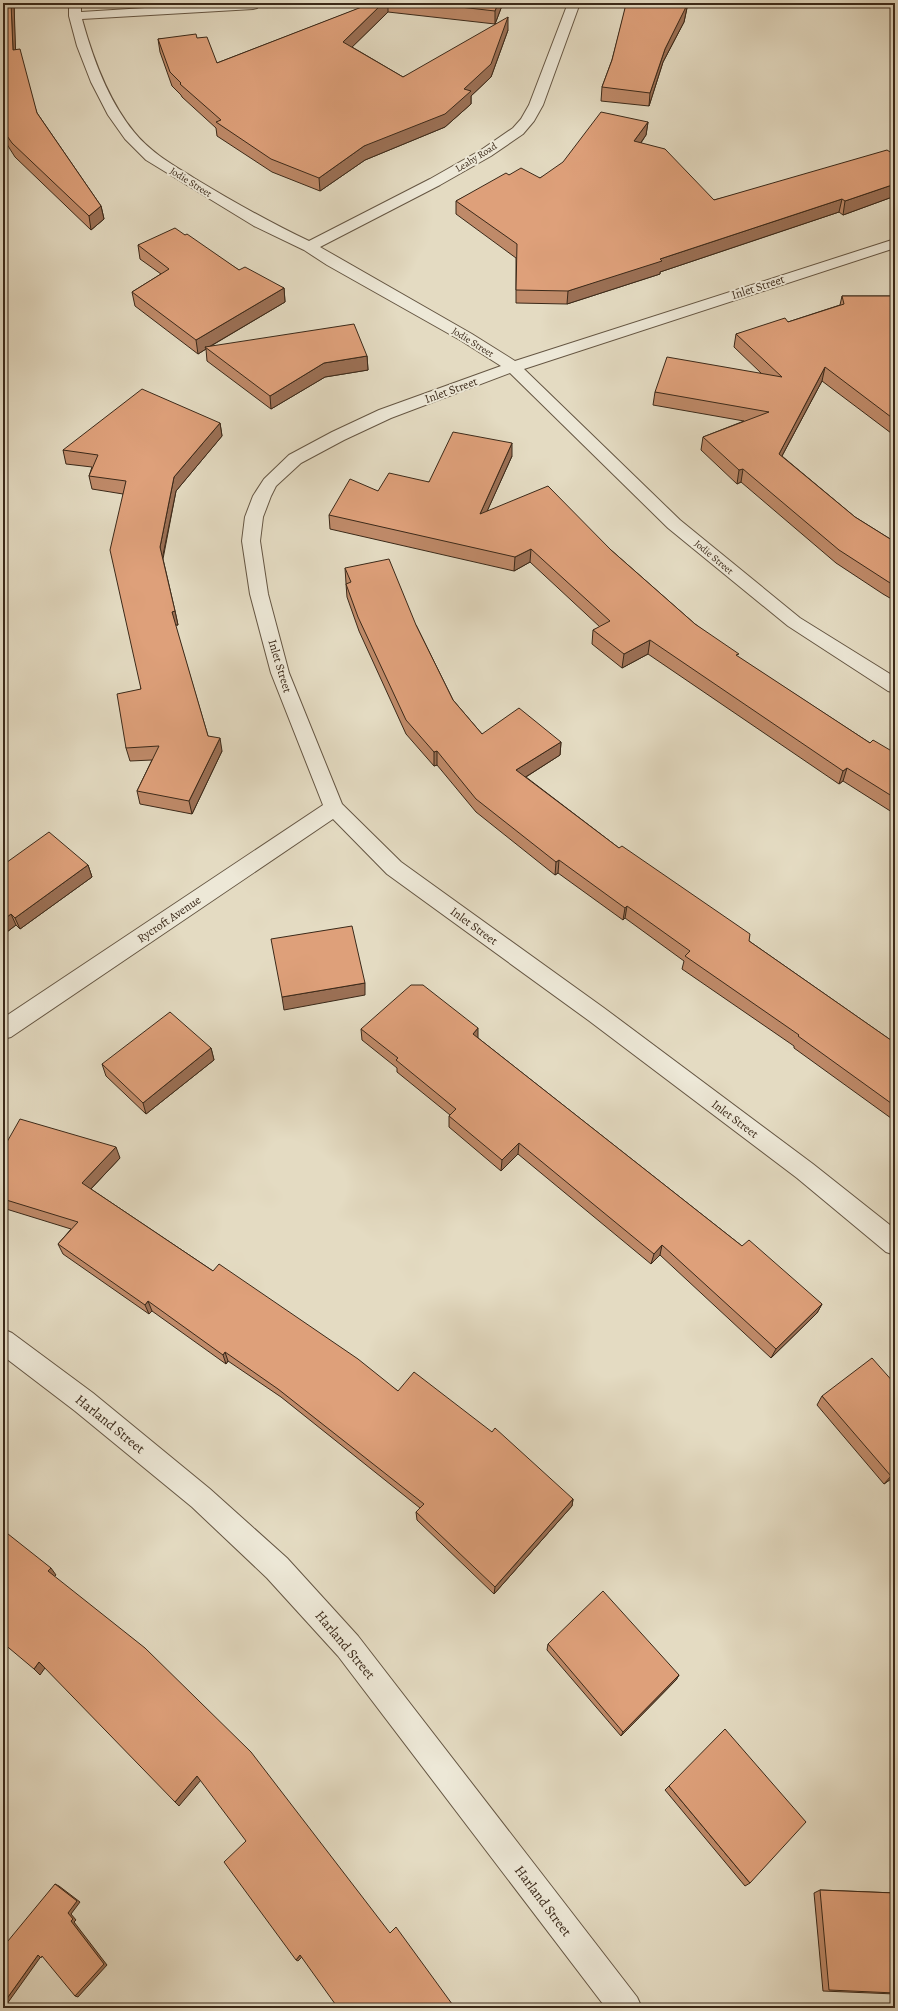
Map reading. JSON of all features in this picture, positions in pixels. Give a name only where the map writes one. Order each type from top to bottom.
[{"type":"street","name":"Leahy Road","points":[[309,248],[434,182],[486,152],[518,130],[527,121],[536,105],[574,3]]},
{"type":"street","points":[[75,10],[253,5]]},
{"type":"street","name":"Jodie Street","points":[[75,10],[86,53],[113,112],[130,136],[151,157],[234,208],[309,248],[466,337],[514,367],[674,524],[794,622],[895,686]]},
{"type":"street","name":"Inlet Street","points":[[894,245],[514,367],[385,414],[338,436],[295,459],[270,483],[262,496],[254,517],[251,541],[259,594],[280,673],[334,808],[394,868],[596,1014],[805,1171],[895,1244]]},
{"type":"street","name":"Rycroft Avenue","points":[[3,1030],[334,808]]},
{"type":"street","name":"Harland Street","points":[[3,1341],[84,1402],[201,1498],[277,1568],[348,1646],[626,2008]]},
{"type":"building","points":[[3,3],[11,3],[13,50],[20,49],[37,113],[101,206],[89,216],[12,143],[3,130]]},
{"type":"building","points":[[372,3],[383,3],[343,42],[403,77],[508,17],[491,64],[464,89],[471,91],[445,114],[364,146],[319,178],[271,159],[216,122],[221,120],[180,84],[181,83],[170,72],[158,39],[196,34],[197,38],[207,37],[217,63]]},
{"type":"building","points":[[425,3],[498,3],[495,11]]},
{"type":"building","points":[[627,3],[687,3],[665,49],[650,93],[602,87],[612,60]]},
{"type":"building","points":[[601,112],[648,122],[634,141],[665,149],[714,200],[887,150],[895,155],[895,184],[845,201],[842,199],[660,259],[662,261],[568,291],[516,290],[517,244],[456,201],[506,173],[509,175],[521,168],[540,178],[563,162]]},
{"type":"building","points":[[175,228],[185,235],[187,234],[239,270],[245,267],[284,288],[196,340],[132,292],[169,269],[138,245]]},
{"type":"building","points":[[842,296],[895,296],[895,420],[825,367],[779,454],[855,517],[895,542],[895,586],[839,550],[743,469],[739,470],[703,437],[769,412],[655,392],[667,357],[782,377],[736,334],[785,318],[788,322],[844,304]]},
{"type":"building","points":[[354,324],[367,356],[324,363],[270,396],[205,347]]},
{"type":"building","points":[[142,389],[220,423],[174,477],[160,547],[175,611],[172,612],[208,736],[220,738],[189,801],[137,791],[159,746],[126,748],[117,694],[141,689],[110,550],[126,481],[89,476],[98,455],[63,450]]},
{"type":"building","points":[[453,432],[512,443],[480,514],[548,486],[611,550],[695,624],[739,654],[736,655],[870,743],[873,740],[895,753],[895,798],[847,768],[843,771],[650,640],[624,654],[593,630],[610,621],[531,549],[515,557],[329,515],[350,479],[378,491],[389,473],[429,482]]},
{"type":"building","points":[[389,559],[416,625],[453,700],[482,734],[519,708],[561,742],[516,770],[619,848],[622,846],[750,934],[749,941],[895,1043],[895,1106],[798,1036],[799,1035],[685,956],[690,951],[627,906],[625,908],[559,860],[556,862],[476,799],[437,751],[434,752],[406,720],[358,617],[346,584],[351,582],[345,568]]},
{"type":"building","points":[[49,832],[88,865],[15,918],[11,914],[3,920],[3,865]]},
{"type":"building","points":[[352,926],[365,983],[282,997],[271,939]]},
{"type":"building","points":[[411,985],[423,985],[478,1028],[473,1034],[742,1246],[749,1240],[822,1304],[776,1349],[662,1245],[654,1254],[519,1143],[502,1160],[449,1116],[456,1109],[396,1060],[398,1058],[361,1029]]},
{"type":"building","points":[[170,1012],[211,1048],[143,1103],[102,1064]]},
{"type":"building","points":[[20,1119],[116,1147],[82,1183],[213,1271],[219,1264],[358,1359],[398,1391],[414,1372],[492,1432],[495,1428],[573,1499],[495,1587],[416,1512],[424,1504],[278,1389],[225,1352],[223,1355],[148,1301],[145,1305],[58,1244],[78,1222],[3,1199],[3,1149]]},
{"type":"building","points":[[872,1358],[895,1384],[895,1473],[891,1476],[822,1396]]},
{"type":"building","points":[[3,1530],[51,1568],[48,1571],[145,1648],[251,1752],[390,1933],[396,1927],[455,2008],[338,2008],[300,1955],[296,1960],[224,1862],[246,1841],[197,1776],[175,1802],[39,1662],[34,1669],[3,1643]]},
{"type":"building","points":[[603,1591],[679,1675],[623,1732],[548,1644]]},
{"type":"building","points":[[725,1729],[806,1822],[750,1883],[669,1786]]},
{"type":"building","points":[[55,1884],[77,1901],[68,1913],[73,1919],[71,1921],[104,1964],[75,1996],[42,1956],[41,1958],[38,1955],[3,2004],[3,1947]]},
{"type":"building","points":[[820,1890],[895,1893],[895,1993],[829,1990]]}]
